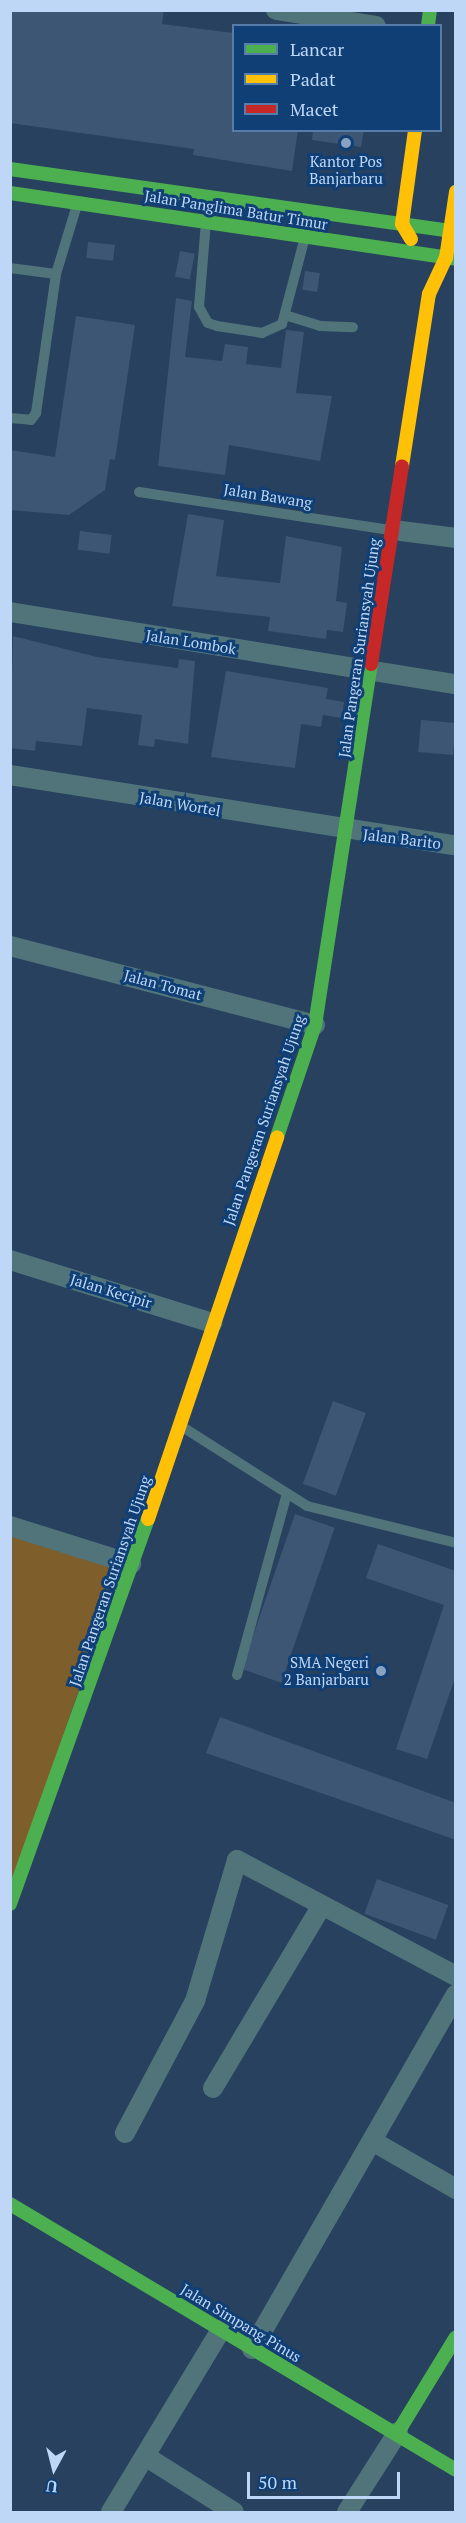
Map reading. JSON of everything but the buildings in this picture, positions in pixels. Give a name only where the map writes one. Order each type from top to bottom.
[{"type":"main road","points":[[415,132],[402,224],[431,281]]},
{"type":"main road","name":"Jalan Panglima Batur Timur","points":[[10,169],[453,231]]},
{"type":"main road","points":[[78,203],[86,192],[82,180]]},
{"type":"main road","points":[[164,216],[158,202],[166,192]]},
{"type":"main road","points":[[451,259],[456,192]]},
{"type":"main road","name":"Jalan Panglima Batur Timur","points":[[10,193],[305,237],[420,257],[451,259]]},
{"type":"main road","name":"Jalan Pangeran Suriansyah Ujung","points":[[10,1904],[76,1733],[131,1564],[181,1426],[212,1323],[315,1025],[349,832],[431,281],[451,259]]},
{"type":"main road","name":"Jalan Simpang Pinus","points":[[10,2204],[252,2349],[398,2432],[456,2470]]},
{"type":"main road","points":[[398,2432],[456,2337]]},
{"type":"street","points":[[276,10],[364,24]]},
{"type":"street","points":[[393,530],[456,538]]},
{"type":"street","name":"Jalan Lombok","points":[[10,612],[456,684]]},
{"type":"street","name":"Jalan Wortel","points":[[10,775],[349,832]]},
{"type":"street","name":"Jalan Barito","points":[[349,832],[456,846]]},
{"type":"street","name":"Jalan Tomat","points":[[10,946],[315,1025]]},
{"type":"street","name":"Jalan Kecipir","points":[[10,1260],[212,1323]]},
{"type":"street","points":[[10,1526],[131,1564]]},
{"type":"street","points":[[125,2133],[195,2001],[237,1860],[321,1907],[456,1976]]},
{"type":"street","points":[[213,2088],[321,1907]]},
{"type":"street","points":[[252,2349],[374,2142],[456,1994]]},
{"type":"street","points":[[374,2142],[456,2189]]},
{"type":"street","points":[[111,2512],[221,2330]]},
{"type":"street","points":[[347,2512],[398,2432]]},
{"type":"street","points":[[145,2456],[234,2512]]},
{"type":"lane","points":[[10,418],[31,420],[36,413],[56,274],[78,203]]},
{"type":"lane","points":[[206,222],[199,307],[208,323],[262,333],[274,331],[288,316],[305,237]]},
{"type":"lane","points":[[10,268],[56,274]]},
{"type":"lane","points":[[288,316],[320,326],[353,327]]},
{"type":"lane","name":"Jalan Bawang","points":[[139,492],[393,530]]},
{"type":"lane","points":[[181,1426],[286,1497],[456,1543]]},
{"type":"lane","points":[[237,1675],[286,1497]]},
{"type":"shaded area","points":[[11,1531],[122,1566],[11,1885]]},
{"type":"traffic: fast","points":[[428,24],[430,10]]},
{"type":"traffic: fast","points":[[10,169],[456,232]]},
{"type":"traffic: fast","points":[[10,193],[456,259]]},
{"type":"traffic: fast","points":[[277,1137],[315,1025],[371,664]]},
{"type":"traffic: fast","points":[[10,1904],[148,1519]]},
{"type":"traffic: fast","points":[[10,2204],[456,2470]]},
{"type":"traffic: fast","points":[[398,2432],[456,2337]]},
{"type":"traffic: slow","points":[[411,239],[402,224],[415,132]]},
{"type":"traffic: slow","points":[[402,466],[429,294],[446,258],[456,192]]},
{"type":"traffic: slow","points":[[148,1519],[277,1137]]},
{"type":"traffic: jam","points":[[371,664],[402,466]]},
{"type":"place","name":"Kantor Pos Banjarbaru","points":[[346,143]]},
{"type":"place","name":"SMA Negeri 2 Banjarbaru","points":[[381,1671]]}]
